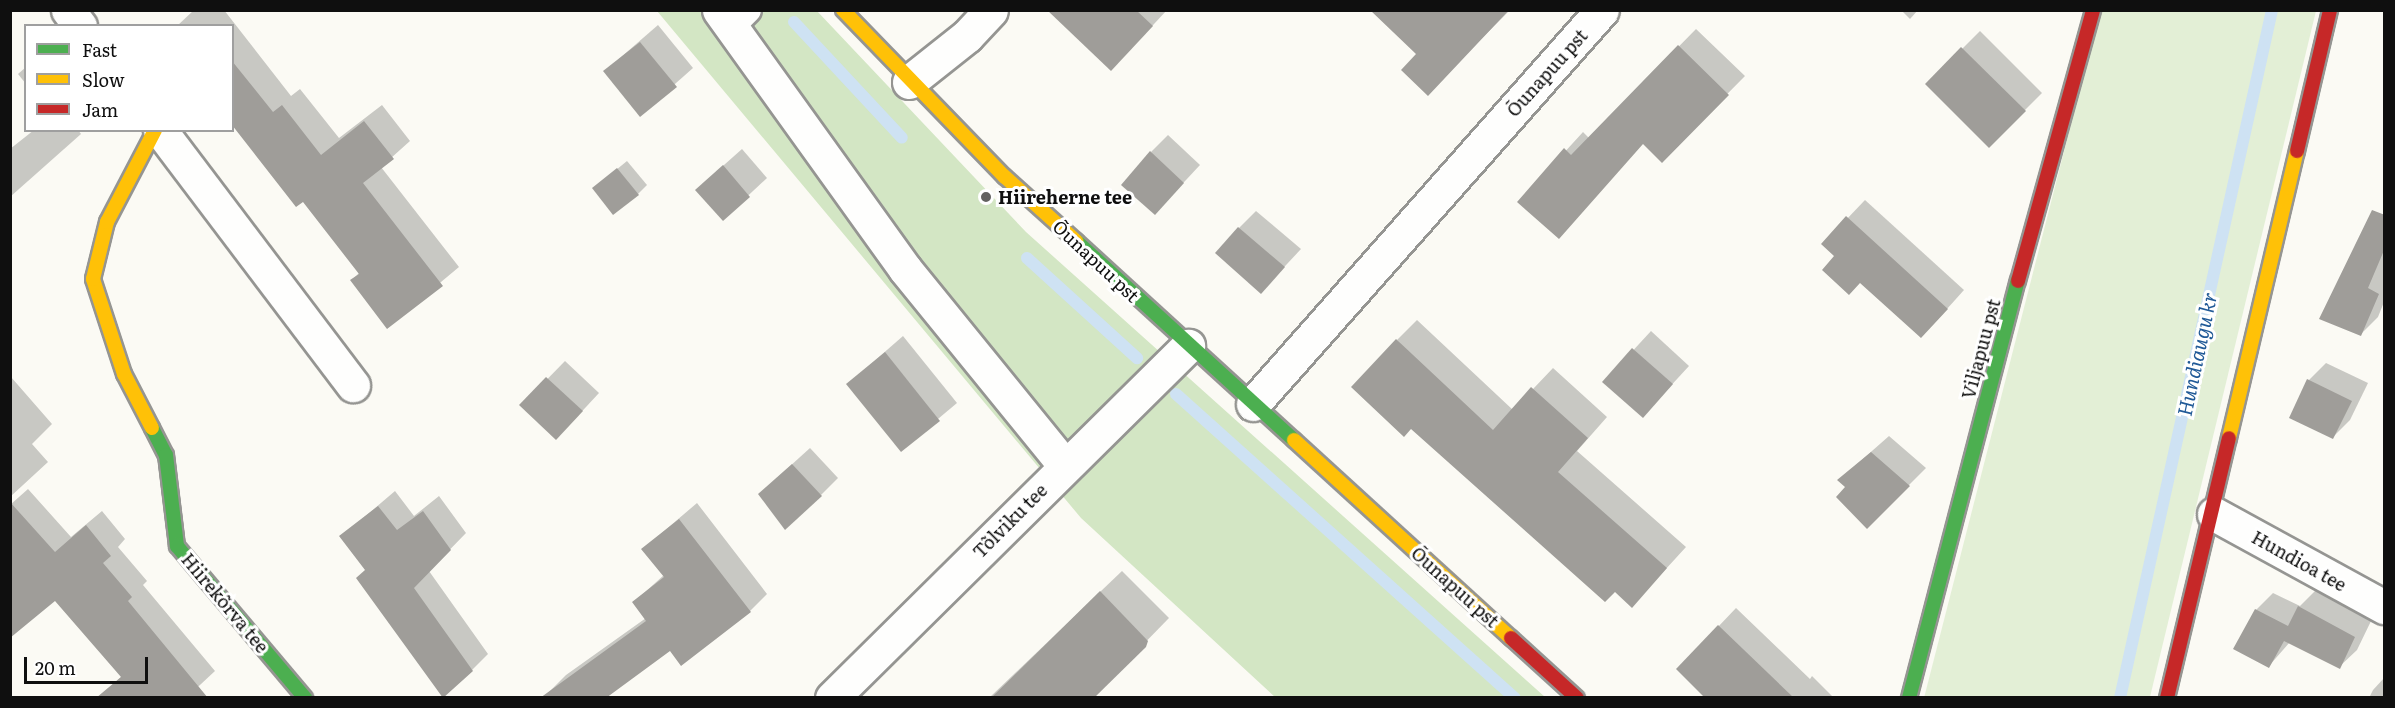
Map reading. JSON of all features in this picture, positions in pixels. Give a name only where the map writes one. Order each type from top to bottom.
[{"type":"street","points":[[68,10],[78,24]]},
{"type":"street","name":"Õunapuu pst","points":[[843,10],[909,82],[1005,177],[1577,698]]},
{"type":"street","points":[[909,82],[991,10]]},
{"type":"street","name":"Õunapuu pst","points":[[1253,404],[1602,10]]},
{"type":"street","name":"Viljapuu pst","points":[[1910,698],[2008,316],[2093,10]]},
{"type":"street","points":[[2167,698],[2214,514],[2330,10]]},
{"type":"street","points":[[733,15],[905,269],[1065,466]]},
{"type":"street","name":"Hiirekõrva tee","points":[[154,132],[107,222],[93,279],[124,374],[166,455],[177,546],[304,698]]},
{"type":"street","points":[[162,132],[353,385]]},
{"type":"street","name":"Tõlviku tee","points":[[832,698],[1188,346]]},
{"type":"street","name":"Hundioa tee","points":[[2214,514],[2385,607]]},
{"type":"green space","points":[[657,11],[817,11],[1026,232],[1545,697],[1275,697],[1081,518]]},
{"type":"green space","points":[[2100,11],[2316,11],[2150,697],[1924,698]]},
{"type":"building","points":[[1047,10],[1136,10],[1153,26],[1111,71]]},
{"type":"building","points":[[1370,10],[1509,10],[1428,96],[1401,70],[1416,54]]},
{"type":"building","points":[[640,42],[677,87],[640,117],[603,71]]},
{"type":"building","points":[[1678,45],[1729,95],[1662,163],[1643,144],[1559,239],[1517,202],[1564,148],[1571,155]]},
{"type":"building","points":[[1961,47],[2026,111],[1989,148],[1925,84]]},
{"type":"building","points":[[234,63],[273,112],[282,105],[321,155],[364,121],[394,159],[363,183],[443,286],[387,329],[350,280],[359,274],[303,202],[296,207],[234,128]]},
{"type":"building","points":[[1150,151],[1184,183],[1155,215],[1121,185]]},
{"type":"building","points":[[723,165],[750,197],[723,221],[695,190]]},
{"type":"building","points":[[617,168],[639,195],[613,215],[592,188]]},
{"type":"building","points":[[2372,210],[2385,215],[2385,248],[2368,288],[2379,294],[2361,336],[2319,319]]},
{"type":"building","points":[[1846,216],[1948,309],[1921,338],[1860,283],[1849,295],[1822,270],[1834,256],[1821,244]]},
{"type":"building","points":[[1238,227],[1285,267],[1261,294],[1215,253]]},
{"type":"building","points":[[1396,339],[1493,430],[1531,387],[1588,438],[1558,472],[1667,568],[1632,608],[1615,592],[1605,602],[1411,429],[1404,437],[1351,387]]},
{"type":"building","points":[[1632,348],[1673,384],[1643,418],[1602,382]]},
{"type":"building","points":[[885,352],[940,421],[901,452],[846,384]]},
{"type":"building","points":[[546,377],[583,411],[556,440],[519,405]]},
{"type":"building","points":[[2307,379],[2352,401],[2333,439],[2289,418]]},
{"type":"building","points":[[1871,452],[1910,486],[1867,529],[1836,497],[1845,487],[1837,480]]},
{"type":"building","points":[[792,464],[822,496],[785,530],[758,494]]},
{"type":"building","points":[[10,502],[55,552],[86,525],[111,556],[103,563],[132,597],[128,601],[208,698],[96,698],[121,677],[55,601],[10,638]]},
{"type":"building","points":[[378,506],[397,530],[423,511],[451,550],[414,588],[473,671],[443,698],[356,578],[365,570],[339,536]]},
{"type":"building","points":[[679,519],[751,612],[681,666],[670,651],[606,698],[540,698],[646,621],[632,602],[664,577],[641,549]]},
{"type":"building","points":[[1100,591],[1148,641],[1146,647],[1094,698],[991,698]]},
{"type":"building","points":[[2298,606],[2355,637],[2340,669],[2284,641],[2269,668],[2233,649],[2255,609],[2288,626]]},
{"type":"building","points":[[1718,625],[1794,698],[1705,698],[1676,669]]},
{"type":"waterway","name":"Hundiaugu kr","points":[[2120,698],[2272,10]]},
{"type":"waterway","points":[[794,22],[902,138]]},
{"type":"waterway","points":[[1027,258],[1137,358]]},
{"type":"waterway","points":[[1176,394],[1515,698]]},
{"type":"traffic: fast","points":[[1076,241],[1294,440]]},
{"type":"traffic: fast","points":[[1909,698],[2018,281]]},
{"type":"traffic: fast","points":[[152,428],[166,455],[177,546],[305,698]]},
{"type":"traffic: slow","points":[[843,10],[1005,177],[1076,241]]},
{"type":"traffic: slow","points":[[152,428],[124,374],[93,279],[107,222],[154,132]]},
{"type":"traffic: slow","points":[[2229,438],[2297,151]]},
{"type":"traffic: slow","points":[[1294,440],[1511,638]]},
{"type":"traffic: jam","points":[[2018,281],[2093,10]]},
{"type":"traffic: jam","points":[[2297,151],[2330,10]]},
{"type":"traffic: jam","points":[[2167,698],[2229,438]]},
{"type":"traffic: jam","points":[[1511,638],[1577,698]]},
{"type":"place","name":"Hiireherne tee","points":[[986,197]]}]
